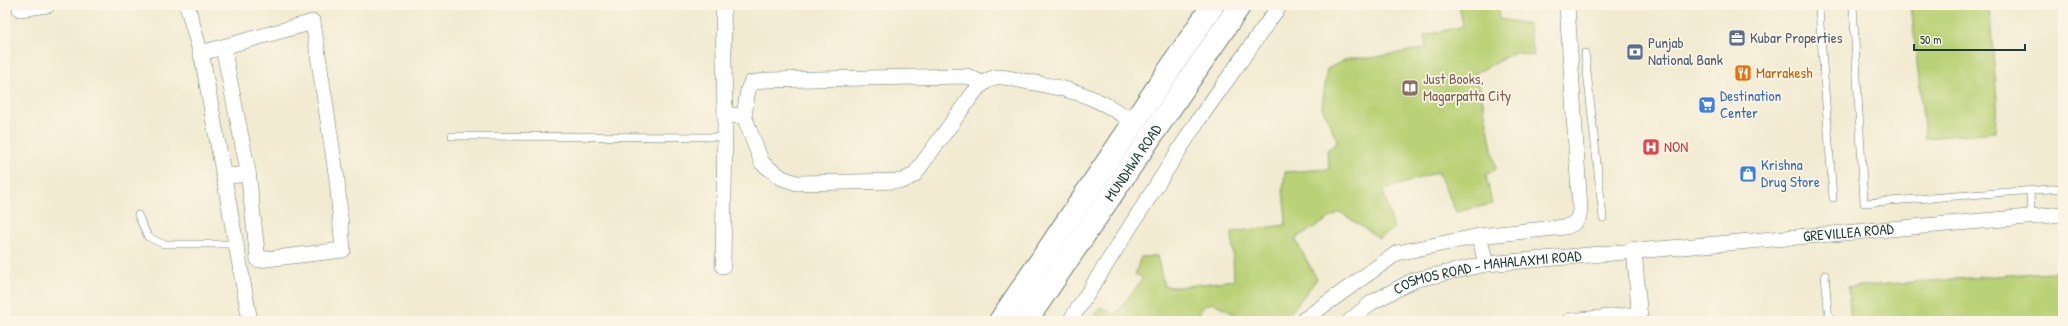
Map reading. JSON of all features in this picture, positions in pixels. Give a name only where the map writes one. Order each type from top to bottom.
[{"type":"highway","name":"MUNDHWA ROAD","points":[[1000,321],[1213,5]]},
{"type":"highway","name":"MUNDHWA ROAD","points":[[1026,321],[1240,5]]},
{"type":"highway","points":[[1044,255],[1062,267]]},
{"type":"street","points":[[20,5],[20,9],[48,5]]},
{"type":"street","points":[[187,5],[201,53],[250,321]]},
{"type":"street","points":[[723,5],[725,115],[723,266]]},
{"type":"street","points":[[1070,321],[1197,122],[1280,5]]},
{"type":"street","points":[[1302,321],[1397,253],[1478,236],[1565,227],[1574,224],[1579,218],[1576,130],[1567,5]]},
{"type":"street","points":[[201,53],[313,22],[337,180],[343,250],[258,260],[248,171],[223,47]]},
{"type":"street","points":[[982,83],[967,76],[767,80],[751,83],[748,90],[744,116],[762,163],[782,178],[797,183],[902,181],[914,175],[982,83],[998,77],[1057,86],[1087,95],[1107,104],[1133,122]]},
{"type":"street","points":[[725,115],[744,116]]},
{"type":"street","points":[[224,176],[240,175],[248,171]]},
{"type":"street","name":"GREVILLEA ROAD","points":[[1634,249],[2063,214]]},
{"type":"street","points":[[1478,236],[1486,264]]},
{"type":"street","points":[[1569,321],[1640,318],[1634,249]]},
{"type":"street","name":"COSMOS ROAD - MAHALAXMI ROAD","points":[[1350,321],[1371,303],[1414,280],[1486,264],[1634,249]]},
{"type":"lane","points":[[1853,5],[1864,203],[2063,188]]},
{"type":"lane","points":[[1819,10],[1834,198]]},
{"type":"lane","points":[[1585,53],[1603,218]]},
{"type":"lane","points":[[452,136],[724,137]]},
{"type":"lane","points":[[2030,191],[2031,216]]},
{"type":"lane","points":[[138,215],[148,237],[163,244],[236,244]]},
{"type":"lane","points":[[1825,275],[1829,321]]},
{"type":"green space","points":[[1459,5],[1498,5],[1499,19],[1529,24],[1533,56],[1515,52],[1469,77],[1480,87],[1496,169],[1486,175],[1492,204],[1456,212],[1438,172],[1383,190],[1394,228],[1379,238],[1340,212],[1295,239],[1317,279],[1284,321],[1246,321],[1214,303],[1205,305],[1194,321],[1094,321],[1091,319],[1101,307],[1115,315],[1143,278],[1135,274],[1141,257],[1157,256],[1164,286],[1178,287],[1234,280],[1232,232],[1285,225],[1286,218],[1283,191],[1285,172],[1329,169],[1327,150],[1338,142],[1322,107],[1327,69],[1349,58],[1370,58],[1426,48],[1424,36],[1463,26]]},
{"type":"green space","points":[[1911,5],[1989,5],[1997,100],[1995,132],[1925,138]]},
{"type":"green space","points":[[2063,271],[2063,321],[1851,321],[1848,287]]},
{"type":"place","name":"Kubar Properties","points":[[1737,38]]},
{"type":"place","name":"Punjab National Bank","points":[[1635,52]]},
{"type":"place","name":"Marrakesh","points":[[1743,73]]},
{"type":"place","name":"Just Books, Magarpatta City","points":[[1410,88]]},
{"type":"place","name":"Destination Center","points":[[1707,105]]},
{"type":"place","name":"NON","points":[[1651,147]]},
{"type":"place","name":"Krishna Drug Store","points":[[1748,174]]}]
